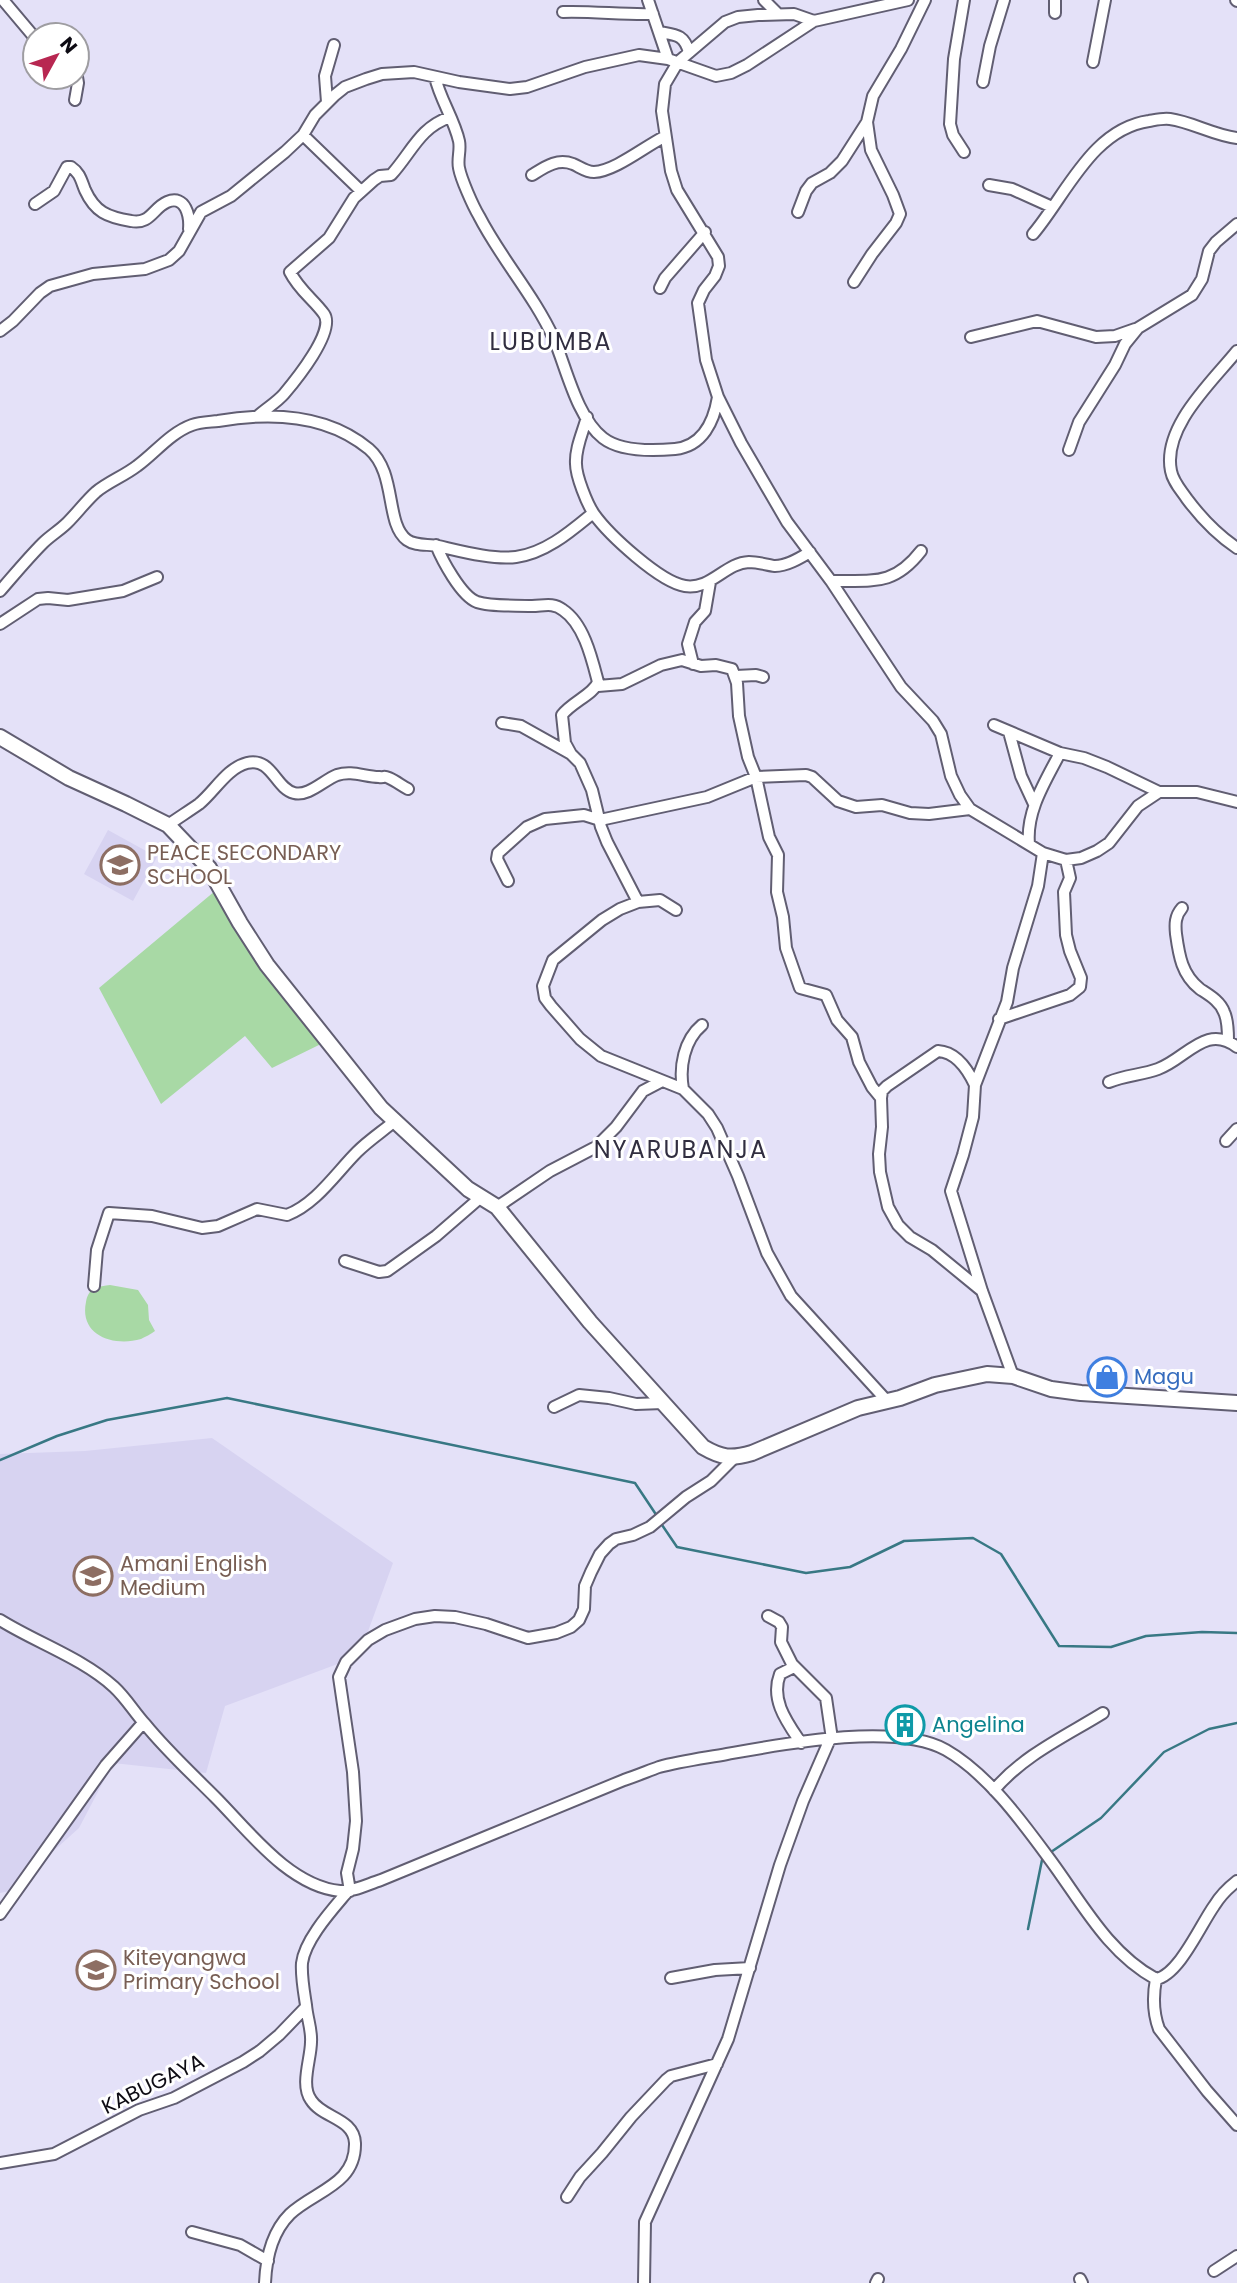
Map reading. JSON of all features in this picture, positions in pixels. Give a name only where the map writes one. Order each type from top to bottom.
[{"type":"street","points":[[3,0],[21,21]]},
{"type":"street","points":[[648,0],[673,60],[665,83],[662,111],[671,171],[677,190],[718,257],[719,266],[715,276],[698,303],[706,360],[718,397],[787,522],[831,581],[901,687],[933,721],[941,734],[951,776],[960,795],[970,809],[1043,853],[1066,860],[1097,851],[1109,842],[1138,806],[1159,792]]},
{"type":"street","points":[[764,0],[778,15]]},
{"type":"street","points":[[0,331],[50,286],[93,274],[132,271],[169,260],[179,251],[201,212],[231,196],[285,152],[303,135],[327,102],[345,87],[382,74],[414,72],[510,89],[544,82],[585,66],[623,57],[646,55],[673,60],[716,75],[731,73],[814,21],[908,0]]},
{"type":"street","points":[[798,212],[812,183],[830,173],[842,161],[867,122],[873,96],[901,49],[925,0]]},
{"type":"street","points":[[964,0],[954,59],[950,124],[953,135],[964,152]]},
{"type":"street","points":[[983,82],[990,46],[1004,0]]},
{"type":"street","points":[[1055,0],[1055,13]]},
{"type":"street","points":[[1093,62],[1105,0]]},
{"type":"street","points":[[564,12],[653,14]]},
{"type":"street","points":[[673,60],[689,52],[725,22],[752,15],[794,14],[814,21]]},
{"type":"street","points":[[660,32],[679,35],[685,41],[689,52]]},
{"type":"street","points":[[327,102],[325,76],[334,45]]},
{"type":"street","points":[[435,77],[459,141],[458,166],[461,178],[478,214],[554,338],[575,397],[603,438],[621,446],[642,450],[679,449],[692,444],[709,427],[715,415],[718,397]]},
{"type":"street","points":[[75,100],[77,91]]},
{"type":"street","points":[[259,415],[284,393],[310,360],[326,326],[325,315],[290,272],[329,238],[361,191],[380,176],[391,175],[431,125],[450,117]]},
{"type":"street","points":[[1033,234],[1079,170],[1108,139],[1124,128],[1143,122],[1169,119],[1237,138]]},
{"type":"street","points":[[854,282],[900,214],[871,150],[867,122]]},
{"type":"street","points":[[303,135],[361,191]]},
{"type":"street","points":[[531,175],[553,163],[562,162],[571,163],[586,171],[608,169],[664,137]]},
{"type":"street","points":[[35,204],[54,191],[64,171],[71,167],[79,175],[98,211],[139,222],[153,216],[167,202],[183,203],[188,213],[189,232]]},
{"type":"street","points":[[989,185],[1012,190],[1052,207]]},
{"type":"street","points":[[971,337],[1037,321],[1071,332],[1104,338],[1138,328],[1192,295],[1202,279],[1209,251],[1237,224]]},
{"type":"street","points":[[660,288],[665,278],[705,232]]},
{"type":"street","points":[[1069,450],[1079,422],[1125,344],[1138,328]]},
{"type":"street","points":[[1237,351],[1182,420],[1170,460],[1174,481],[1200,517],[1237,548]]},
{"type":"street","points":[[0,591],[42,544],[66,524],[98,490],[135,467],[173,435],[192,425],[259,415],[323,424],[360,442],[372,452],[387,478],[399,532],[412,543],[436,545],[477,555],[515,558],[543,549],[593,513]]},
{"type":"street","points":[[587,417],[576,463],[593,513],[631,551],[663,577],[685,586],[701,585],[734,565],[749,562],[779,566],[810,552]]},
{"type":"street","points":[[436,545],[441,560],[472,600],[492,604],[548,604],[564,610],[585,641],[598,686]]},
{"type":"street","points":[[831,581],[869,582],[890,578],[904,570],[921,551]]},
{"type":"street","points":[[0,624],[38,599],[68,600],[124,591],[157,578]]},
{"type":"street","points":[[693,664],[688,644],[695,622],[705,611],[710,582]]},
{"type":"street","points":[[571,754],[565,743],[562,716],[578,699],[598,686],[622,684],[682,660],[693,664],[728,667],[736,676],[739,716],[748,758],[756,777],[769,837],[778,855],[777,892],[786,948],[797,985],[804,990],[826,995],[837,1020],[852,1037],[859,1062],[881,1098]]},
{"type":"street","points":[[736,676],[763,677]]},
{"type":"street","points":[[502,723],[521,726],[571,754],[580,763],[587,776],[615,859],[638,902]]},
{"type":"street","points":[[994,725],[1060,754],[1096,762],[1159,792],[1197,792],[1237,802]]},
{"type":"street","points":[[1009,732],[1021,776],[1034,804]]},
{"type":"street","points":[[0,737],[69,778],[168,825],[209,868],[267,965],[381,1108],[468,1188],[497,1207],[590,1322],[703,1447],[717,1455],[734,1458],[752,1453],[858,1408],[935,1385],[988,1374],[1013,1376],[1051,1389],[1071,1392],[1237,1403]]},
{"type":"street","points":[[1029,844],[1034,804],[1060,754]]},
{"type":"street","points":[[168,825],[199,803],[234,768],[249,762],[267,767],[290,792],[297,794],[307,792],[342,774],[386,777],[408,789]]},
{"type":"street","points":[[508,881],[498,853],[527,827],[567,816],[584,815],[600,820],[707,797],[756,777],[806,775],[812,777],[838,801],[856,807],[882,805],[910,813],[929,814],[970,809]]},
{"type":"street","points":[[1013,1376],[982,1291],[951,1191],[972,1117],[975,1085],[1010,991],[1013,968],[1038,886],[1043,853]]},
{"type":"street","points":[[999,1019],[1070,995],[1080,987],[1081,978],[1066,936],[1064,892],[1070,878],[1066,860]]},
{"type":"street","points":[[676,910],[660,900],[638,902],[602,920],[553,960],[543,986],[545,998],[580,1039],[601,1056],[683,1089],[708,1114],[738,1176],[767,1253],[791,1296],[887,1401]]},
{"type":"street","points":[[1182,908],[1177,914],[1176,926],[1178,953],[1183,968],[1198,988],[1224,1012],[1233,1043]]},
{"type":"street","points":[[683,1089],[684,1055],[694,1031],[702,1024]]},
{"type":"street","points":[[1109,1082],[1136,1073],[1157,1070],[1202,1042],[1216,1038],[1233,1043]]},
{"type":"street","points":[[975,1085],[965,1067],[945,1051],[937,1051],[887,1086],[881,1098],[883,1122],[879,1154],[888,1207],[898,1225],[982,1291]]},
{"type":"street","points":[[497,1207],[558,1166],[596,1147],[643,1091],[662,1081]]},
{"type":"street","points":[[94,1286],[97,1250],[109,1213],[152,1216],[202,1228],[218,1226],[257,1209],[287,1214],[313,1197],[359,1150],[396,1120]]},
{"type":"street","points":[[1226,1141],[1237,1129]]},
{"type":"street","points":[[345,1261],[379,1272],[387,1271],[436,1236],[481,1197]]},
{"type":"street","points":[[554,1407],[579,1395],[636,1404],[663,1403]]},
{"type":"street","points":[[349,1891],[347,1873],[356,1821],[353,1772],[339,1677],[346,1662],[369,1640],[385,1630],[425,1617],[455,1618],[486,1624],[528,1638],[571,1627],[579,1620],[584,1609],[585,1586],[591,1572],[600,1554],[609,1544],[650,1527],[686,1497],[711,1482],[734,1458]]},
{"type":"street","points":[[644,2283],[645,2222],[728,2039],[793,1826],[831,1739],[826,1698],[794,1667],[781,1642],[782,1627],[768,1616]]},
{"type":"street","points":[[0,1620],[114,1687],[144,1723],[247,1832],[275,1857],[299,1875],[325,1887],[349,1891]]},
{"type":"street","points":[[794,1667],[780,1674],[777,1692],[782,1713],[801,1743]]},
{"type":"street","points":[[994,1790],[1042,1748],[1103,1713]]},
{"type":"street","points":[[0,1914],[106,1765],[144,1723]]},
{"type":"street","points":[[265,2283],[273,2239],[283,2221],[344,2177],[354,2151],[354,2133],[348,2126],[320,2109],[308,2094],[306,2085],[311,2042],[302,1973],[305,1952],[322,1924],[349,1891],[661,1767],[831,1739],[903,1738],[945,1749],[969,1766],[994,1790],[1041,1848],[1087,1914],[1115,1946],[1156,1979],[1167,1975],[1176,1965],[1215,1904],[1237,1881]]},
{"type":"street","points":[[671,1978],[715,1970],[750,1968]]},
{"type":"street","points":[[1156,1979],[1154,2001],[1159,2029],[1237,2125]]},
{"type":"street","name":"KABUGAYA","points":[[0,2163],[54,2154],[139,2110],[174,2098],[260,2051],[306,2007]]},
{"type":"street","points":[[566,2197],[631,2117],[666,2080],[671,2076],[717,2064]]},
{"type":"street","points":[[192,2232],[240,2245],[268,2261]]},
{"type":"street","points":[[1214,2271],[1237,2256]]},
{"type":"shaded area","name":"PEACE SECONDARY SCHOOL","points":[[108,830],[157,857],[133,901],[84,874]]},
{"type":"shaded area","points":[[212,1438],[393,1563],[359,1656],[225,1706],[206,1773],[113,1763],[79,1828],[9,1891],[0,1893],[0,1454],[85,1451]]},
{"type":"green space","points":[[215,891],[323,1043],[272,1068],[245,1036],[161,1104],[99,988]]},
{"type":"green space","points":[[110,1285],[138,1290],[148,1305],[149,1320],[155,1331],[141,1339],[120,1341],[109,1340],[93,1330],[85,1313],[88,1296],[94,1288]]},
{"type":"waterway","points":[[0,1460],[57,1436],[107,1420],[227,1398],[635,1483],[657,1516]]},
{"type":"waterway","points":[[660,1522],[677,1547],[806,1573],[850,1567],[904,1541],[973,1538],[1001,1554],[1059,1646],[1111,1647],[1146,1636],[1202,1632],[1237,1633]]},
{"type":"waterway","points":[[1051,1852],[1101,1818],[1164,1752],[1209,1729],[1237,1723]]},
{"type":"waterway","points":[[1028,1929],[1042,1860]]},
{"type":"place","name":"PEACE SECONDARY SCHOOL","points":[[120,865]]},
{"type":"place","name":"Magu","points":[[1107,1377]]},
{"type":"place","name":"Amani English Medium","points":[[93,1576]]},
{"type":"place","name":"Angelina","points":[[905,1725]]},
{"type":"place","name":"Kiteyangwa Primary School","points":[[96,1970]]},
{"type":"district","name":"LUBUMBA","points":[[551,342]]},
{"type":"district","name":"NYARUBANJA","points":[[681,1150]]}]
